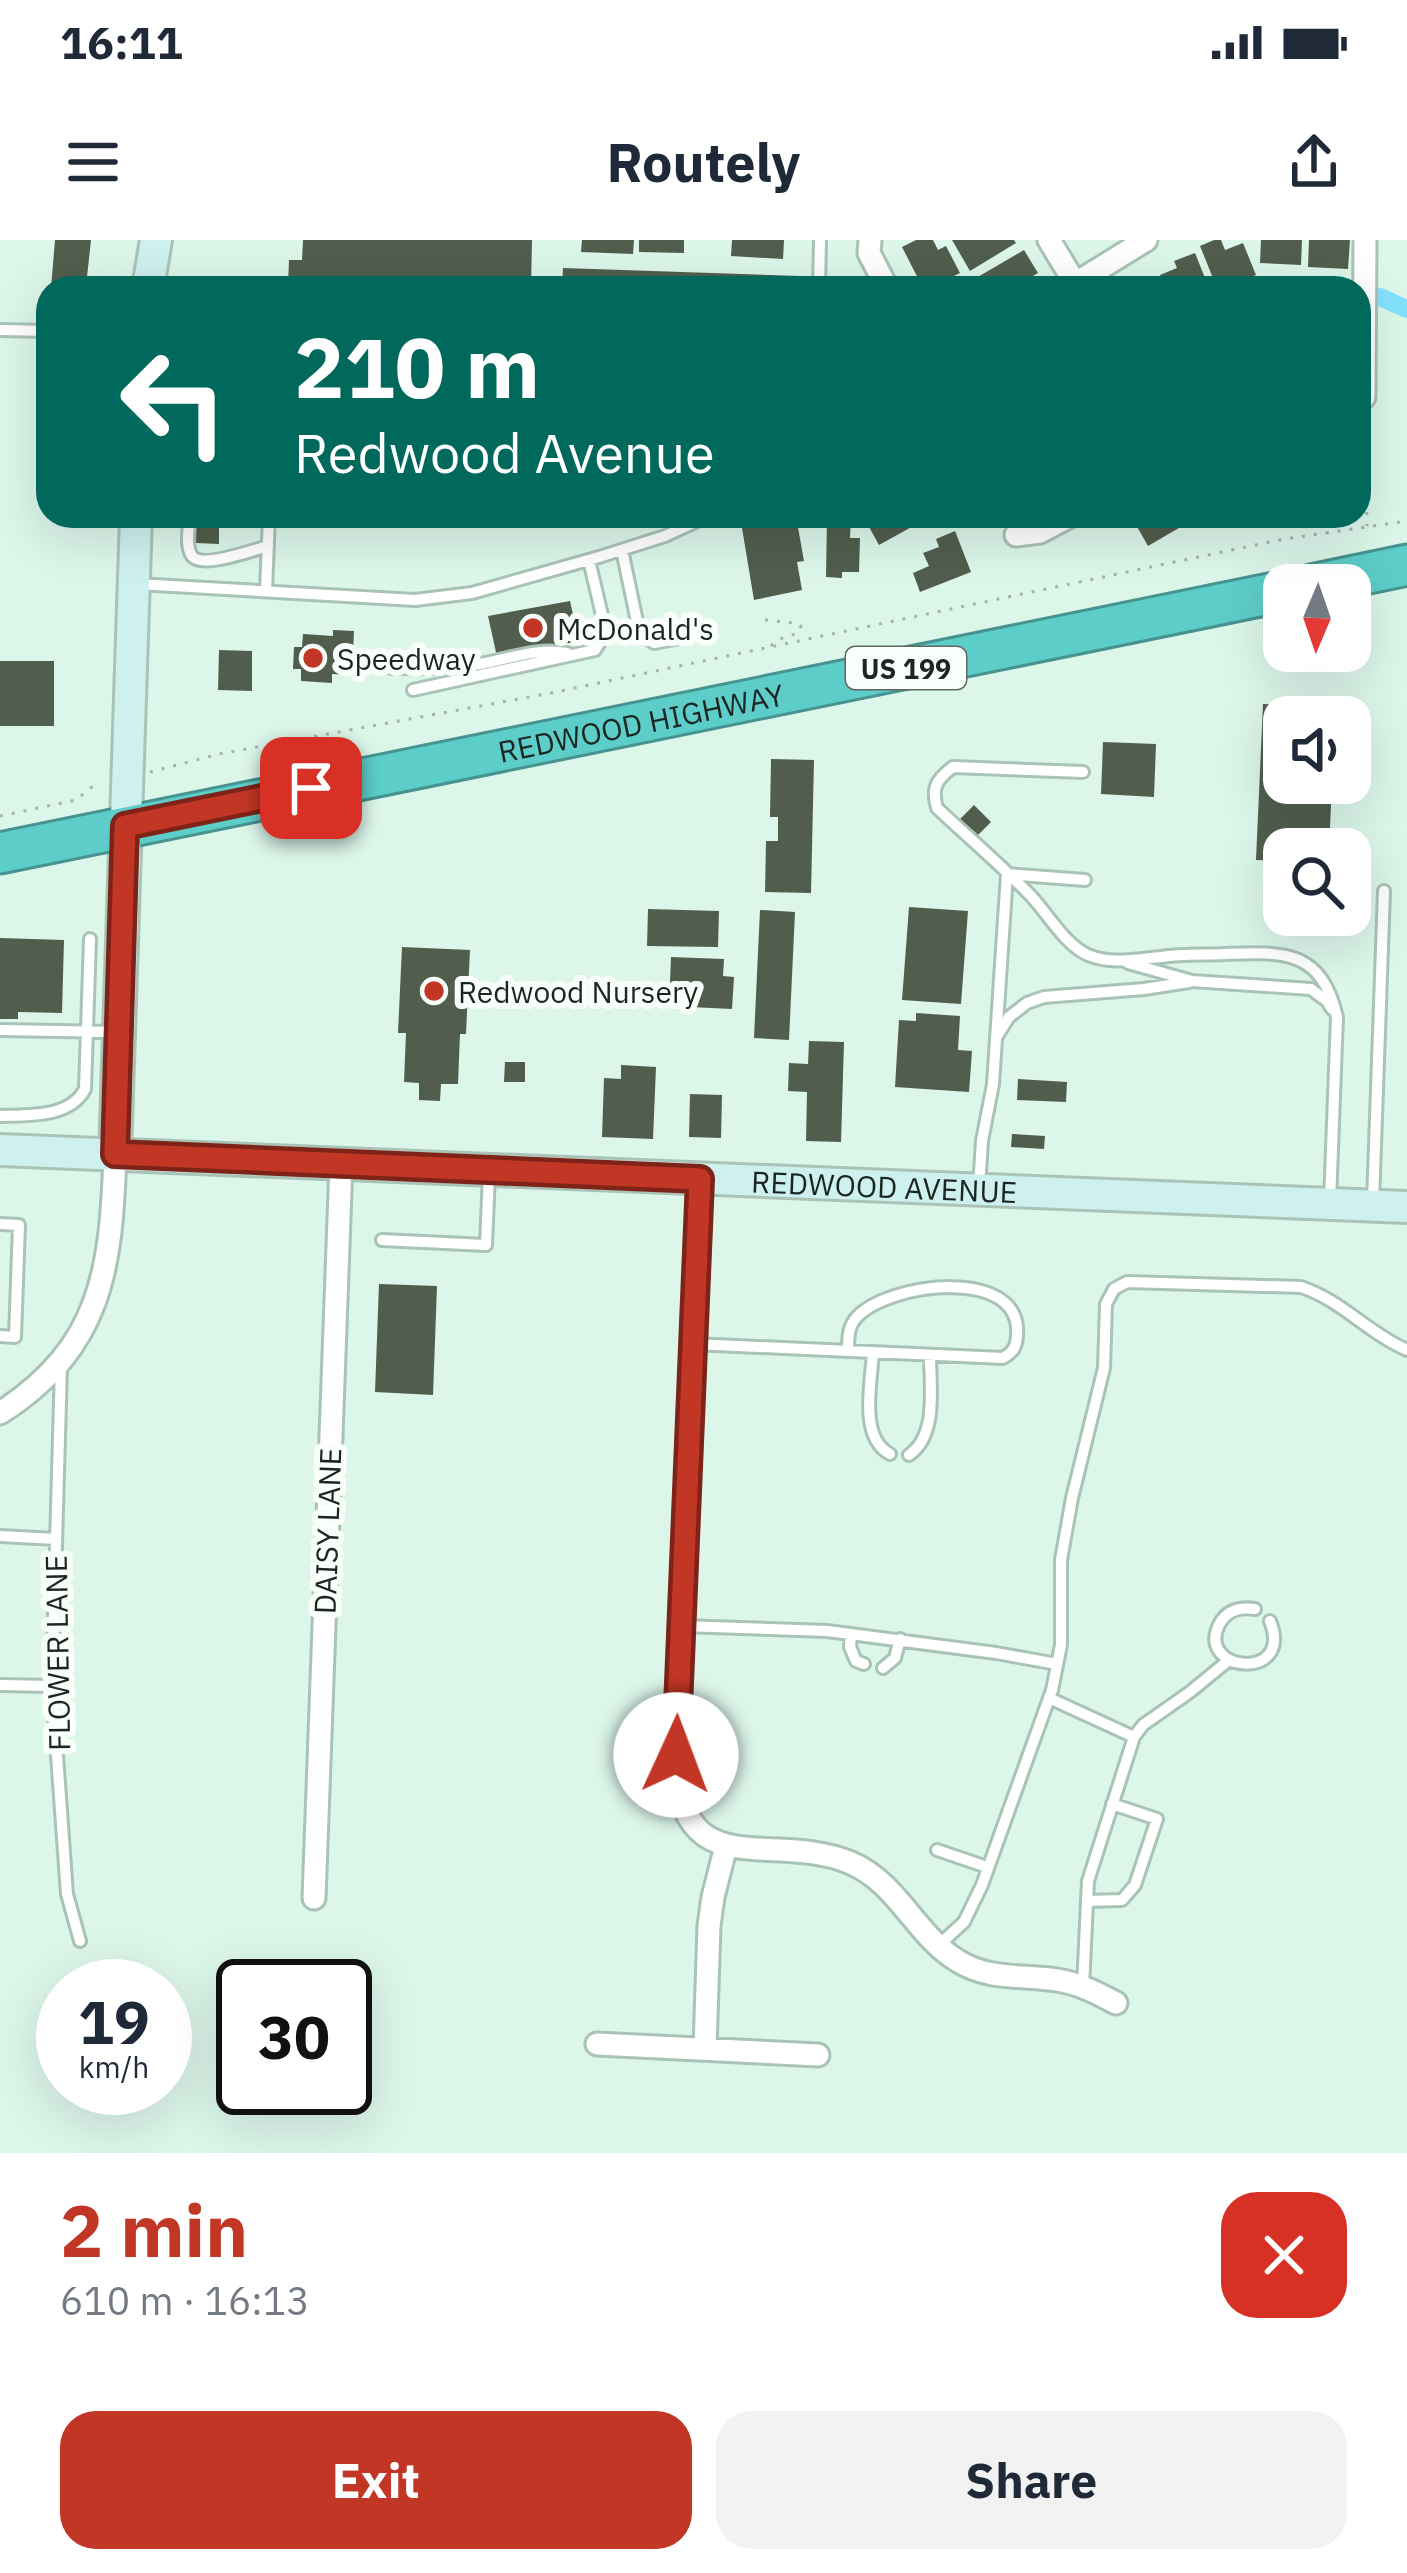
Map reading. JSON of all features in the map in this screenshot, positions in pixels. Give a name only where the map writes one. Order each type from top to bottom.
[{"type":"highway","points":[[1371,572],[1407,565]]},
{"type":"highway","name":"REDWOOD HIGHWAY","points":[[0,853],[1263,595]]},
{"type":"main road","points":[[150,276],[156,240]]},
{"type":"main road","points":[[115,1154],[136,528]]},
{"type":"main road","name":"REDWOOD AVENUE","points":[[0,1150],[1407,1207]]},
{"type":"street","points":[[870,240],[869,253],[881,276]]},
{"type":"street","points":[[1049,240],[1069,276]]},
{"type":"street","points":[[1090,276],[1146,240]]},
{"type":"street","points":[[1364,276],[1365,240]]},
{"type":"street","points":[[1016,535],[1048,528]]},
{"type":"street","points":[[0,1413],[44,1382],[61,1363],[96,1300],[112,1227],[115,1154]]},
{"type":"street","name":"DAISY LANE","points":[[314,1898],[341,1164]]},
{"type":"street","points":[[700,1179],[676,1755],[682,1806],[714,1842],[814,1854],[870,1872],[961,1964],[982,1972],[1059,1980],[1116,2003]]},
{"type":"street","points":[[705,2050],[709,1926],[726,1846]]},
{"type":"street","points":[[597,2044],[818,2055]]},
{"type":"lane","points":[[819,276],[820,240]]},
{"type":"lane","points":[[0,330],[36,331]]},
{"type":"lane","points":[[189,528],[188,544],[196,560],[207,562],[268,546]]},
{"type":"lane","points":[[266,591],[269,528]]},
{"type":"lane","points":[[134,584],[415,600],[472,593],[682,528]]},
{"type":"lane","points":[[622,550],[640,631],[654,643],[685,638]]},
{"type":"lane","points":[[413,690],[595,650],[606,632],[590,560]]},
{"type":"lane","points":[[392,668],[476,665],[549,650],[573,655]]},
{"type":"lane","points":[[1083,772],[953,766],[938,778],[933,792],[937,808],[1078,949],[1192,981]]},
{"type":"lane","points":[[1007,874],[1085,880]]},
{"type":"lane","points":[[979,1190],[993,1084],[1007,874]]},
{"type":"lane","points":[[1373,1206],[1384,891]]},
{"type":"lane","points":[[0,1116],[52,1111],[80,1100],[85,1089],[89,939]]},
{"type":"lane","points":[[1125,962],[1278,952],[1299,958],[1316,972],[1332,993],[1337,1017],[1330,1204]]},
{"type":"lane","points":[[995,1038],[1010,1017],[1044,997],[1192,981],[1311,989],[1328,1001],[1337,1017]]},
{"type":"lane","points":[[0,1030],[119,1032]]},
{"type":"lane","points":[[382,1240],[486,1245],[489,1171]]},
{"type":"lane","points":[[0,1224],[19,1225],[14,1336],[0,1336]]},
{"type":"lane","points":[[938,1945],[964,1922],[982,1885],[1049,1698],[1061,1645],[1061,1560],[1104,1368],[1106,1304],[1114,1289],[1127,1282],[1301,1287],[1324,1295],[1407,1350]]},
{"type":"lane","points":[[694,1345],[848,1352],[1004,1358],[1016,1343],[1015,1313],[1007,1302],[980,1290],[915,1289],[879,1302],[854,1320],[848,1352]]},
{"type":"lane","points":[[873,1352],[872,1432],[878,1448],[890,1454]]},
{"type":"lane","points":[[909,1455],[919,1448],[927,1429],[931,1355]]},
{"type":"lane","name":"FLOWER LANE","points":[[61,1363],[52,1686],[67,1894],[80,1941]]},
{"type":"lane","points":[[0,1536],[56,1538]]},
{"type":"lane","points":[[1255,1609],[1228,1613],[1218,1628],[1218,1646],[1228,1660],[1248,1665],[1265,1658],[1274,1640],[1270,1621]]},
{"type":"lane","points":[[681,1626],[851,1634],[1058,1664]]},
{"type":"lane","points":[[851,1634],[850,1648],[856,1661],[864,1664]]},
{"type":"lane","points":[[883,1668],[895,1658],[900,1640]]},
{"type":"lane","points":[[1083,1987],[1088,1881],[1134,1737],[1142,1725],[1228,1660]]},
{"type":"lane","points":[[0,1685],[52,1686]]},
{"type":"lane","points":[[1049,1698],[1134,1737]]},
{"type":"lane","points":[[1087,1901],[1121,1900],[1135,1885],[1157,1819],[1112,1804]]},
{"type":"lane","points":[[937,1850],[987,1867]]},
{"type":"path","points":[[1371,527],[1407,521]]},
{"type":"path","points":[[0,816],[76,800],[92,788],[219,754],[551,693],[1284,539],[1367,528]]},
{"type":"path","points":[[765,620],[801,626],[798,633],[768,648]]},
{"type":"building","points":[[55,240],[91,240],[87,276],[52,276]]},
{"type":"building","points":[[303,240],[532,240],[531,276],[288,276],[289,260],[302,260]]},
{"type":"building","points":[[582,240],[634,240],[633,254],[581,252]]},
{"type":"building","points":[[639,240],[684,240],[684,253],[639,252]]},
{"type":"building","points":[[732,240],[784,240],[783,259],[731,256]]},
{"type":"building","points":[[916,240],[933,240],[938,250],[946,246],[960,273],[917,276],[902,247]]},
{"type":"building","points":[[952,240],[1014,240],[1016,243],[970,271]]},
{"type":"building","points":[[1221,240],[1225,250],[1243,243],[1256,275],[1212,276],[1200,246]]},
{"type":"building","points":[[1261,240],[1302,240],[1301,265],[1260,263]]},
{"type":"building","points":[[1309,240],[1350,240],[1348,269],[1308,267]]},
{"type":"building","points":[[1024,250],[1038,273],[1033,276],[979,276]]},
{"type":"building","points":[[1195,253],[1204,276],[1160,276],[1177,268],[1174,261]]},
{"type":"building","points":[[563,268],[800,276],[563,276]]},
{"type":"building","points":[[196,528],[219,528],[219,544],[196,543]]},
{"type":"building","points":[[742,528],[798,528],[804,561],[797,562],[802,590],[754,600]]},
{"type":"building","points":[[827,528],[850,528],[850,538],[860,538],[859,572],[826,577]]},
{"type":"building","points":[[870,528],[910,528],[879,545]]},
{"type":"building","points":[[1138,528],[1179,528],[1148,546]]},
{"type":"building","points":[[955,531],[971,572],[920,592],[913,573],[929,566],[923,553],[939,547],[936,539]]},
{"type":"building","points":[[570,601],[579,641],[497,657],[488,616]]},
{"type":"building","points":[[333,630],[354,631],[352,675],[332,674],[332,683],[301,681],[301,669],[293,669],[294,647],[302,647],[303,634],[333,636]]},
{"type":"building","points":[[219,650],[252,651],[252,691],[218,690]]},
{"type":"building","points":[[0,661],[54,661],[54,726],[0,726]]},
{"type":"building","points":[[1263,704],[1263,804],[1331,804],[1330,828],[1263,828],[1263,860],[1256,860]]},
{"type":"building","points":[[1103,742],[1156,744],[1154,797],[1101,794]]},
{"type":"building","points":[[771,759],[814,760],[811,893],[765,892],[766,841],[778,841],[778,817],[770,817]]},
{"type":"building","points":[[974,805],[991,822],[977,836],[960,819]]},
{"type":"building","points":[[909,907],[968,911],[961,1004],[902,1000]]},
{"type":"building","points":[[648,909],[719,911],[718,947],[647,946]]},
{"type":"building","points":[[760,910],[795,912],[789,1040],[754,1038]]},
{"type":"building","points":[[0,938],[64,940],[62,1013],[18,1012],[18,1019],[0,1019]]},
{"type":"building","name":"Redwood Nursery","points":[[402,947],[470,950],[458,1084],[441,1084],[440,1101],[419,1100],[419,1083],[404,1082],[406,1033],[398,1033]]},
{"type":"building","points":[[671,957],[724,959],[723,976],[734,977],[732,1009],[669,1006]]},
{"type":"building","points":[[916,1013],[960,1016],[958,1050],[972,1051],[969,1092],[895,1087],[899,1020],[916,1021]]},
{"type":"building","points":[[809,1041],[844,1042],[841,1142],[806,1141],[807,1092],[788,1091],[789,1063],[808,1064]]},
{"type":"building","points":[[505,1062],[525,1062],[525,1082],[504,1082]]},
{"type":"building","points":[[621,1065],[656,1067],[653,1139],[602,1137],[604,1078],[621,1079]]},
{"type":"building","points":[[1018,1079],[1067,1082],[1066,1102],[1017,1100]]},
{"type":"building","points":[[690,1094],[722,1095],[721,1138],[689,1137]]},
{"type":"building","points":[[1012,1134],[1045,1136],[1044,1149],[1011,1147]]},
{"type":"building","points":[[379,1284],[437,1286],[433,1395],[375,1392]]},
{"type":"waterway","points":[[1380,297],[1407,309]]},
{"type":"place","name":"McDonald's","points":[[533,628]]},
{"type":"place","name":"Speedway","points":[[313,658]]},
{"type":"place","name":"Redwood Nursery","points":[[434,991]]},
{"type":"route","points":[[311,788],[125,826],[115,1154],[700,1179],[676,1755]]}]
